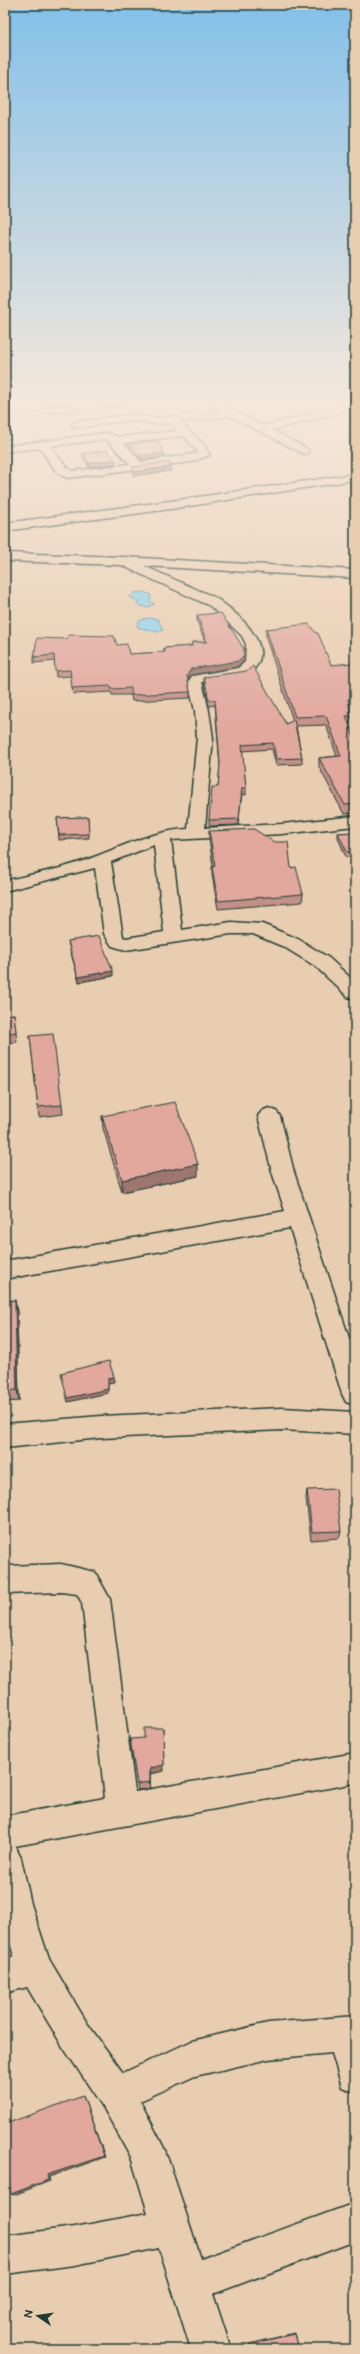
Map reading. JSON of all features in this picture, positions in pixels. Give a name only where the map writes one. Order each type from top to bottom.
[{"type":"street","points":[[5,527],[134,510]]},
{"type":"street","points":[[5,537],[195,510]]},
{"type":"street","points":[[5,557],[122,561],[355,574]]},
{"type":"street","points":[[122,561],[215,603],[248,634],[252,644],[252,662],[248,668],[242,672],[198,679],[195,682],[202,710],[205,738],[196,834]]},
{"type":"street","points":[[5,886],[80,868],[162,838],[196,834],[282,829],[355,821]]},
{"type":"street","points":[[162,838],[174,936]]},
{"type":"street","points":[[102,859],[115,939],[126,944],[231,928],[256,928],[291,943],[336,973],[355,993]]},
{"type":"street","points":[[336,973],[355,980]]},
{"type":"street","points":[[269,1116],[283,1172],[355,1394]]},
{"type":"street","points":[[5,1270],[298,1218]]},
{"type":"street","points":[[5,1436],[101,1427],[282,1418],[355,1423]]},
{"type":"street","points":[[5,1580],[61,1578],[85,1582],[96,1599],[122,1811]]},
{"type":"street","points":[[5,1832],[355,1768]]},
{"type":"street","points":[[5,1858],[14,1904],[20,1972],[75,2034],[116,2094],[147,2150],[211,2349]]},
{"type":"street","points":[[116,2094],[192,2059],[268,2041],[350,2034],[355,2074]]},
{"type":"street","points":[[189,2283],[355,2222]]},
{"type":"street","points":[[5,2255],[75,2246],[171,2227]]},
{"type":"water","points":[[144,592],[151,595],[150,602],[154,604],[147,608],[137,604],[138,601],[130,597],[134,593]]},
{"type":"water","points":[[147,618],[158,619],[163,630],[157,632],[137,627],[139,621]]},
{"type":"building","points":[[221,613],[244,649],[244,655],[238,661],[191,669],[187,676],[190,692],[131,695],[131,688],[111,689],[111,686],[72,688],[70,670],[55,671],[54,655],[34,657],[37,638],[67,639],[68,635],[114,636],[117,645],[127,644],[129,654],[165,652],[164,648],[192,646],[192,642],[207,642],[197,615]]},
{"type":"building","points":[[309,624],[316,633],[318,633],[331,665],[355,663],[355,698],[348,699],[351,716],[346,716],[355,740],[355,804],[345,805],[319,758],[341,756],[326,716],[295,717],[266,629]]},
{"type":"building","points":[[253,666],[286,724],[294,720],[302,758],[276,759],[273,743],[242,745],[246,788],[242,788],[239,819],[209,820],[212,787],[218,787],[220,763],[215,700],[209,700],[204,677],[247,671]]},
{"type":"building","points":[[88,817],[89,834],[59,835],[57,818]]},
{"type":"building","points":[[254,829],[274,842],[288,842],[291,868],[296,867],[303,894],[218,901],[212,867],[215,866],[209,831]]},
{"type":"building","points":[[355,832],[355,851],[347,852],[338,833]]},
{"type":"building","points":[[99,936],[113,971],[78,977],[68,941]]},
{"type":"building","points":[[5,1002],[6,1015],[14,1014],[16,1032],[5,1034]]},
{"type":"building","points":[[53,1034],[62,1105],[38,1107],[30,1036]]},
{"type":"building","points":[[175,1102],[198,1164],[122,1180],[102,1116]]},
{"type":"building","points":[[15,1300],[17,1390],[5,1391],[5,1301]]},
{"type":"building","points":[[109,1361],[114,1377],[108,1378],[108,1389],[67,1398],[61,1373]]},
{"type":"building","points":[[336,1489],[341,1531],[312,1532],[307,1490]]},
{"type":"building","points":[[144,1728],[163,1728],[164,1765],[150,1768],[150,1782],[137,1784],[130,1739],[144,1738]]},
{"type":"building","points":[[83,2096],[104,2156],[47,2175],[48,2180],[11,2194],[5,2158],[5,2124]]},
{"type":"building","points":[[294,2334],[298,2349],[251,2349],[250,2344]]}]
